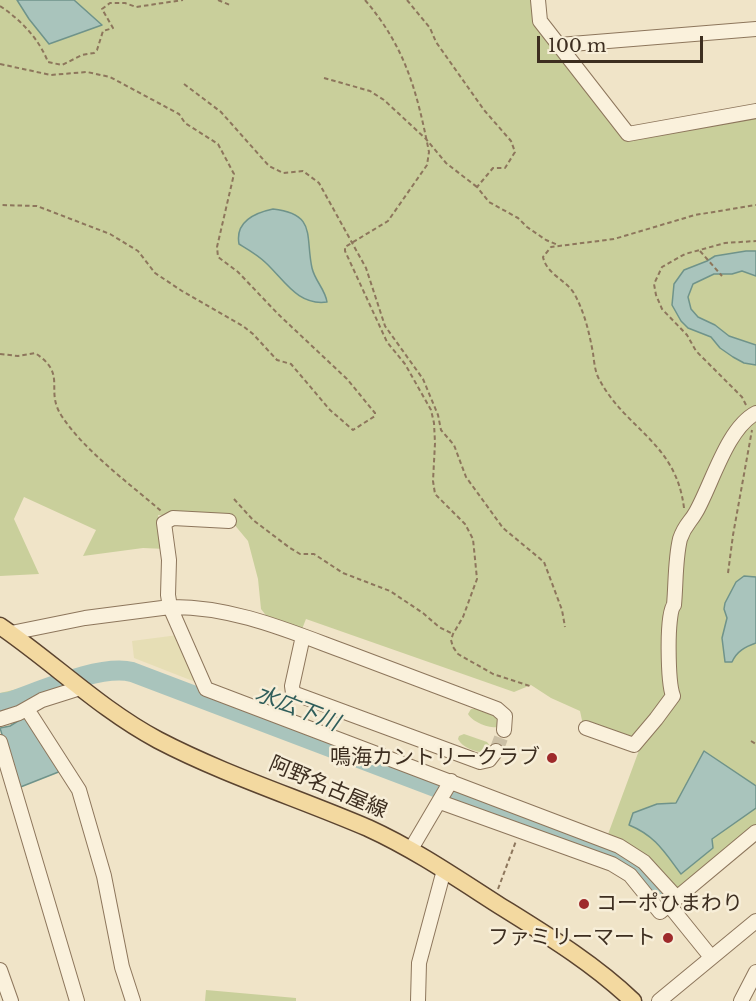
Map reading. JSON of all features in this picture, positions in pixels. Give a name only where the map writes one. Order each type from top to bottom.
[{"type":"main road","name":"阿野名古屋線","points":[[5,630],[117,716],[159,740],[411,849],[573,951],[605,974],[633,1001]]},
{"type":"street","points":[[538,0],[540,21],[628,134],[756,111]]},
{"type":"street","points":[[559,45],[756,29]]},
{"type":"street","points":[[586,728],[634,745],[673,696],[669,686],[671,608],[674,605],[678,551],[685,526],[695,515],[732,438],[752,415]]},
{"type":"street","points":[[229,521],[173,518],[164,523],[169,552],[170,607],[206,689],[630,851],[644,862],[711,957]]},
{"type":"street","points":[[5,630],[170,607],[191,607],[231,613],[303,636],[497,709],[505,716],[504,730]]},
{"type":"street","points":[[303,636],[292,687],[293,693],[480,762],[489,759],[496,751]]},
{"type":"street","points":[[0,719],[27,709],[74,683]]},
{"type":"street","points":[[27,709],[79,790],[104,876],[122,967],[133,1001]]},
{"type":"street","points":[[0,742],[77,1001]]},
{"type":"street","points":[[411,849],[450,783]]},
{"type":"street","points":[[441,800],[612,864],[630,875],[660,912],[756,832]]},
{"type":"street","points":[[418,1001],[419,963],[444,870]]},
{"type":"street","points":[[659,1001],[756,921]]},
{"type":"street","points":[[0,969],[12,1001]]},
{"type":"street","points":[[741,1001],[756,972]]},
{"type":"path","points":[[0,6],[29,32],[42,48],[48,62],[62,65],[82,55],[94,53],[103,31],[113,28],[103,14],[102,9],[105,5],[125,3],[136,7],[183,0]]},
{"type":"path","points":[[218,0],[230,5]]},
{"type":"path","points":[[365,0],[392,36],[403,56],[411,76],[429,152],[427,165],[401,200],[393,216],[379,228],[345,247],[347,259],[387,342],[405,364],[431,410],[435,433],[433,482],[435,494],[465,524],[473,539],[477,579],[463,617],[453,634],[451,640],[453,647],[458,654],[493,674],[530,686]]},
{"type":"path","points":[[407,0],[430,28],[436,42],[484,110],[511,141],[515,152],[510,163],[506,168],[492,168],[477,187]]},
{"type":"path","points":[[0,64],[51,75],[87,72],[110,76],[179,114],[185,123],[218,144],[234,174],[216,247],[218,257],[238,272],[278,314],[347,379],[375,412],[375,416],[352,430],[330,410],[291,364],[277,360],[243,326],[155,273],[138,250],[110,234],[37,206],[0,205]]},
{"type":"path","points":[[324,78],[345,82],[375,94],[426,138],[446,163],[477,187],[489,202],[518,218],[546,240],[560,246]]},
{"type":"path","points":[[184,84],[221,112],[269,166],[283,173],[303,171],[319,183],[366,268],[385,326],[423,379],[438,415],[441,430],[454,445],[466,477],[503,528],[544,562],[565,627]]},
{"type":"path","points":[[685,526],[682,492],[675,474],[666,457],[628,417],[599,379],[587,322],[578,300],[569,286],[553,274],[543,257],[552,247],[614,238],[695,215],[756,205]]},
{"type":"path","points":[[728,573],[733,535],[753,435],[752,415],[744,401],[696,351],[687,335],[662,309],[654,284],[662,267],[685,254],[725,243],[756,241]]},
{"type":"path","points":[[700,251],[722,276]]},
{"type":"path","points":[[0,354],[18,356],[35,353],[47,361],[53,370],[54,399],[62,417],[86,445],[170,520]]},
{"type":"path","points":[[234,499],[253,520],[290,548],[300,554],[314,554],[343,573],[390,591],[423,613],[439,627],[453,634]]},
{"type":"path","points":[[751,741],[756,744]]},
{"type":"path","points":[[493,901],[520,830]]},
{"type":"shaded area","points":[[178,635],[198,683],[134,658],[132,641]]},
{"type":"green space","name":"鳴海カントリークラブ","points":[[0,0],[533,0],[627,140],[756,117],[756,825],[680,887],[674,887],[607,837],[641,745],[583,725],[580,711],[551,698],[531,685],[514,692],[306,619],[302,629],[268,618],[261,609],[258,579],[248,541],[233,523],[158,515],[166,549],[143,548],[83,556],[96,530],[24,497],[14,519],[39,574],[0,576]]},
{"type":"green space","points":[[54,677],[61,683],[0,700],[0,693]]},
{"type":"green space","points":[[471,709],[499,718],[499,727],[486,726],[473,720],[468,714]]},
{"type":"green space","points":[[464,734],[487,742],[491,747],[489,752],[467,748],[458,739]]},
{"type":"green space","points":[[206,990],[296,998],[296,1001],[205,1001]]},
{"type":"water","points":[[17,0],[74,0],[102,25],[49,44]]},
{"type":"water","points":[[273,209],[297,216],[303,221],[308,237],[312,268],[327,302],[308,300],[300,296],[263,260],[239,244],[243,224],[259,213]]},
{"type":"water","points":[[756,251],[756,276],[742,271],[732,274],[714,274],[693,284],[688,297],[691,309],[698,317],[715,325],[729,336],[756,345],[756,365],[744,363],[720,348],[711,337],[688,328],[672,305],[674,284],[684,270],[715,256]]},
{"type":"water","points":[[744,576],[756,577],[756,643],[742,650],[732,662],[725,662],[722,638],[727,618],[725,603],[736,582]]},
{"type":"water","points":[[26,716],[61,771],[18,788],[0,728],[10,726]]},
{"type":"water","points":[[704,751],[756,786],[756,808],[712,839],[713,848],[681,874],[653,840],[629,825],[633,813],[657,804],[676,803]]},
{"type":"waterway","name":"水広下川","points":[[0,703],[88,675],[104,672],[132,672],[614,855],[635,866],[662,897]]},
{"type":"tunnel","points":[[496,751],[504,730]]},
{"type":"place","name":"鳴海カントリークラブ","points":[[552,758]]},
{"type":"place","name":"コーポひまわり","points":[[584,904]]},
{"type":"place","name":"ファミリーマート","points":[[668,938]]}]
